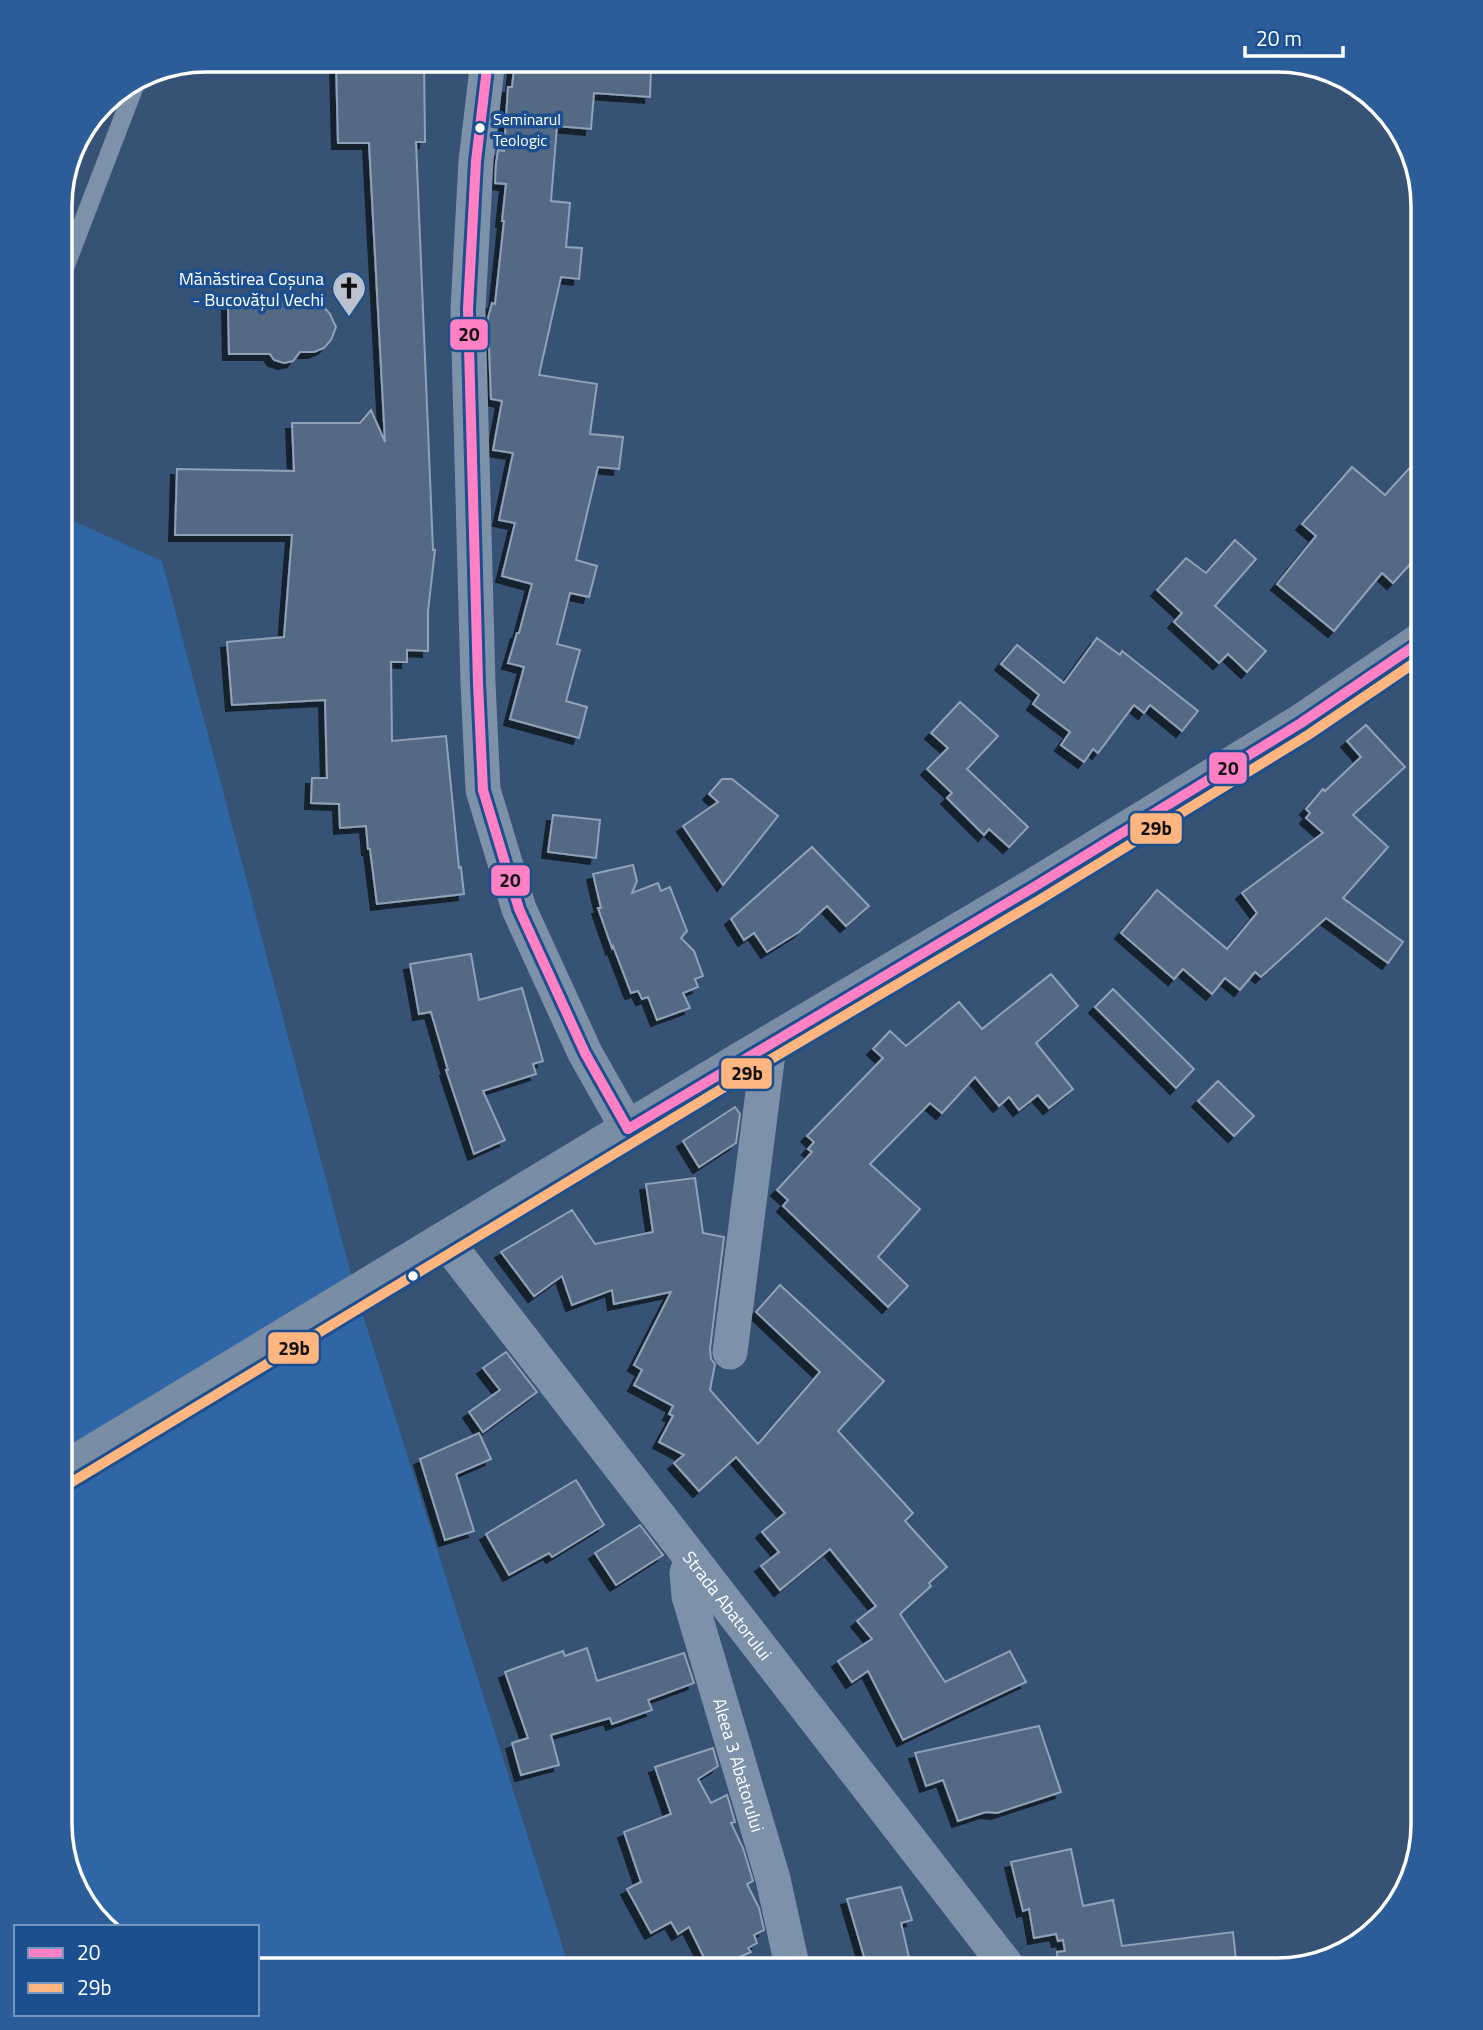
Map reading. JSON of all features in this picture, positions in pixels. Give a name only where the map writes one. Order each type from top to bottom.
[{"type":"main road","points":[[72,1466],[1034,887],[1301,723],[1411,648]]},
{"type":"street","points":[[487,72],[476,161],[468,309],[483,790],[519,909],[585,1053],[628,1129]]},
{"type":"street","points":[[730,1352],[769,1045]]},
{"type":"street","name":"Strada Abatorului","points":[[445,1240],[1001,1958]]},
{"type":"street","name":"Aleea 3 Abatorului","points":[[692,1559],[687,1573],[689,1596],[774,1879],[790,1958]]},
{"type":"lane","points":[[72,250],[132,93]]},
{"type":"shaded area","points":[[72,520],[162,561],[356,1293],[566,1958],[259,1958],[259,1925],[118,1925],[99,1906],[76,1859],[72,1824]]},
{"type":"building","points":[[336,72],[424,72],[425,142],[416,142],[435,550],[428,611],[428,651],[407,650],[407,662],[391,662],[392,741],[446,736],[464,894],[377,904],[366,826],[340,828],[339,804],[311,803],[312,778],[327,778],[325,700],[232,705],[227,642],[284,637],[292,535],[175,535],[177,469],[294,471],[292,423],[360,423],[371,410],[385,442],[369,143],[338,143]]},
{"type":"building","points":[[514,72],[651,72],[650,97],[594,93],[591,129],[557,126],[551,201],[570,203],[566,247],[582,248],[579,279],[561,277],[539,375],[597,384],[590,434],[623,437],[619,469],[598,467],[576,560],[597,566],[589,597],[570,593],[557,644],[580,650],[566,701],[587,707],[579,738],[510,719],[524,667],[508,663],[532,584],[502,576],[515,523],[499,520],[513,453],[493,450],[502,401],[491,399],[488,318],[492,303],[495,304],[506,184],[495,183],[496,163],[498,150],[504,151],[508,87],[512,87]]},
{"type":"building","points":[[285,292],[295,295],[301,304],[314,303],[323,306],[330,314],[336,327],[331,340],[324,348],[314,352],[300,352],[293,361],[284,363],[274,360],[270,354],[229,354],[228,305],[271,303],[276,296]]},
{"type":"building","points":[[1411,466],[1411,563],[1393,583],[1382,573],[1334,631],[1277,584],[1316,536],[1302,524],[1352,467],[1385,495]]},
{"type":"building","points":[[1235,540],[1256,559],[1215,606],[1266,651],[1247,672],[1228,654],[1219,663],[1174,622],[1182,613],[1157,590],[1186,558],[1206,573]]},
{"type":"building","points":[[1097,638],[1120,655],[1122,651],[1198,711],[1182,731],[1150,705],[1144,713],[1134,705],[1098,753],[1093,749],[1084,762],[1061,745],[1070,732],[1033,704],[1039,695],[1001,664],[1017,645],[1064,683]]},
{"type":"building","points":[[960,702],[998,736],[967,769],[1028,827],[1009,847],[989,829],[984,835],[947,798],[952,793],[927,769],[948,748],[931,733]]},
{"type":"building","points":[[1366,725],[1405,767],[1353,815],[1388,847],[1343,898],[1403,942],[1388,963],[1326,918],[1261,977],[1255,972],[1240,990],[1225,978],[1212,994],[1183,969],[1174,979],[1121,933],[1157,890],[1227,949],[1257,913],[1242,893],[1323,833],[1306,818],[1310,813],[1306,809],[1323,789],[1325,791],[1361,757],[1347,741]]},
{"type":"building","points":[[722,779],[732,779],[778,816],[723,885],[683,826],[718,802],[709,794]]},
{"type":"building","points":[[553,815],[600,820],[596,858],[548,852]]},
{"type":"building","points":[[812,847],[869,906],[846,926],[827,906],[799,932],[767,952],[754,933],[744,940],[731,919]]},
{"type":"building","points":[[633,865],[637,881],[632,893],[658,883],[661,891],[670,887],[687,931],[681,938],[694,951],[703,976],[695,979],[698,987],[683,993],[690,1008],[657,1020],[648,997],[642,999],[638,991],[631,993],[598,908],[601,908],[593,874]]},
{"type":"building","points":[[471,954],[479,1000],[522,988],[543,1061],[533,1064],[536,1074],[483,1091],[505,1140],[474,1154],[446,1070],[431,1012],[419,1014],[410,964]]},
{"type":"building","points":[[1051,974],[1078,1006],[1036,1043],[1073,1089],[1049,1108],[1038,1095],[1019,1110],[1009,1097],[999,1106],[975,1077],[942,1113],[930,1103],[870,1164],[920,1209],[878,1257],[908,1286],[888,1307],[783,1206],[788,1200],[777,1190],[812,1152],[808,1149],[814,1142],[807,1136],[883,1058],[873,1049],[890,1031],[906,1046],[959,1002],[982,1029]]},
{"type":"building","points":[[1113,989],[1194,1069],[1176,1088],[1095,1007]]},
{"type":"building","points":[[1218,1081],[1254,1116],[1234,1136],[1198,1101]]},
{"type":"building","points":[[735,1107],[740,1114],[736,1143],[699,1167],[683,1141]]},
{"type":"building","points":[[695,1178],[703,1233],[724,1237],[710,1349],[711,1359],[715,1364],[710,1390],[758,1444],[820,1372],[756,1312],[780,1285],[884,1381],[838,1431],[913,1513],[905,1521],[947,1567],[929,1583],[931,1586],[900,1614],[945,1682],[1010,1651],[1026,1682],[903,1740],[868,1671],[852,1682],[838,1661],[872,1639],[857,1621],[876,1606],[830,1549],[780,1590],[761,1566],[779,1552],[762,1532],[785,1513],[736,1457],[699,1491],[674,1463],[684,1455],[659,1442],[673,1416],[669,1414],[673,1406],[634,1385],[642,1370],[634,1365],[671,1292],[614,1304],[612,1290],[572,1305],[562,1276],[534,1296],[501,1252],[572,1210],[595,1244],[653,1232],[646,1184]]},
{"type":"building","points":[[506,1352],[537,1392],[483,1432],[469,1412],[500,1390],[483,1368]]},
{"type":"building","points":[[479,1433],[491,1459],[456,1474],[474,1531],[445,1540],[420,1459]]},
{"type":"building","points":[[576,1480],[604,1525],[552,1557],[549,1553],[509,1575],[486,1534]]},
{"type":"building","points":[[640,1525],[663,1555],[616,1585],[595,1553]]},
{"type":"building","points":[[587,1648],[597,1681],[684,1653],[694,1683],[648,1700],[652,1710],[612,1724],[610,1718],[551,1735],[559,1765],[521,1775],[512,1743],[528,1738],[505,1672],[563,1651],[565,1656]]},
{"type":"building","points":[[1039,1726],[1061,1792],[997,1813],[986,1812],[958,1821],[943,1780],[926,1786],[915,1753]]},
{"type":"building","points":[[713,1748],[718,1766],[698,1779],[711,1803],[727,1795],[735,1822],[731,1823],[743,1848],[753,1881],[747,1884],[759,1908],[764,1930],[754,1935],[757,1943],[748,1948],[751,1952],[737,1958],[704,1958],[689,1927],[678,1934],[671,1922],[651,1933],[627,1889],[641,1882],[624,1832],[671,1814],[655,1767]]},
{"type":"building","points":[[1071,1849],[1083,1906],[1113,1900],[1122,1946],[1233,1932],[1236,1958],[1057,1958],[1057,1952],[1065,1951],[1063,1940],[1058,1941],[1056,1934],[1034,1938],[1029,1909],[1023,1911],[1011,1862]]},
{"type":"building","points":[[901,1887],[912,1920],[901,1923],[909,1958],[864,1958],[847,1899]]},
{"type":"transit line","name":"20","points":[[487,72],[476,161],[468,309],[483,790],[519,909],[585,1053],[628,1129]]},
{"type":"transit line","name":"20","points":[[628,1129],[1034,887],[1301,723],[1411,648]]},
{"type":"transit line","name":"29b","points":[[72,1482],[746,1074],[1041,899],[1308,735],[1411,665]]},
{"type":"place","name":"Seminarul Teologic","points":[[480,128]]},
{"type":"place","name":"Mănăstirea Coșuna - Bucovățul Vechi","points":[[349,318]]}]
